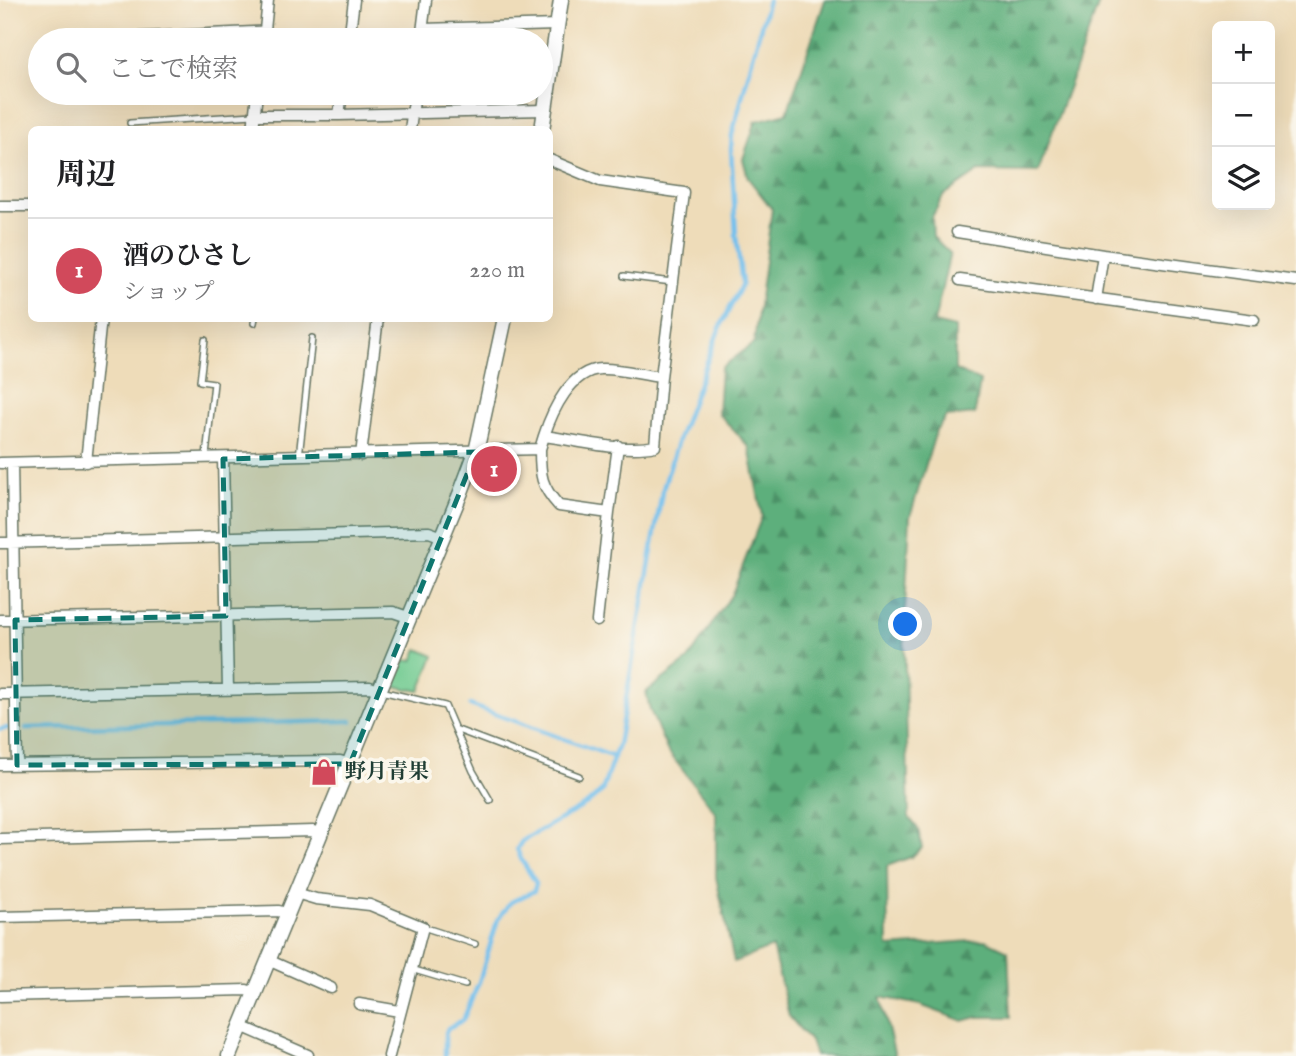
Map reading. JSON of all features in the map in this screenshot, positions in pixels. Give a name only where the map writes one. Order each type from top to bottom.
[{"type":"street","points":[[265,28],[268,0]]},
{"type":"street","points":[[350,28],[354,0]]},
{"type":"street","points":[[423,28],[426,0]]},
{"type":"street","points":[[553,53],[561,0]]},
{"type":"street","points":[[516,28],[557,25]]},
{"type":"street","points":[[253,126],[255,105]]},
{"type":"street","points":[[339,115],[340,105]]},
{"type":"street","points":[[410,126],[413,105]]},
{"type":"street","points":[[543,126],[546,105]]},
{"type":"street","points":[[254,115],[545,110]]},
{"type":"street","points":[[544,436],[645,449],[655,446],[684,193],[600,181],[553,161]]},
{"type":"street","points":[[0,206],[28,206]]},
{"type":"street","points":[[957,232],[1296,281]]},
{"type":"street","points":[[1096,299],[1103,255]]},
{"type":"street","points":[[960,280],[1254,320]]},
{"type":"street","points":[[86,462],[101,322]]},
{"type":"street","points":[[361,455],[378,322]]},
{"type":"street","points":[[229,1056],[476,452],[504,322]]},
{"type":"street","points":[[610,513],[559,506],[548,495],[543,482],[540,450],[550,415],[562,396],[591,371],[602,369],[661,377]]},
{"type":"street","points":[[597,621],[618,446]]},
{"type":"street","points":[[18,765],[13,543],[6,463],[540,450]]},
{"type":"street","points":[[223,459],[228,689]]},
{"type":"street","points":[[0,543],[429,532],[443,537]]},
{"type":"street","points":[[0,620],[393,612],[408,617]]},
{"type":"street","points":[[0,694],[370,687],[378,690]]},
{"type":"street","points":[[0,765],[327,761],[350,764]]},
{"type":"street","points":[[0,839],[313,831],[321,834]]},
{"type":"street","points":[[296,893],[316,899],[370,905],[423,926],[389,1056]]},
{"type":"street","points":[[0,917],[279,911],[287,914]]},
{"type":"street","points":[[268,960],[331,988]]},
{"type":"street","points":[[0,996],[247,990],[254,993]]},
{"type":"street","points":[[359,1004],[400,1011]]},
{"type":"street","points":[[241,1026],[308,1055]]},
{"type":"lane","points":[[130,123],[254,115]]},
{"type":"lane","points":[[624,276],[672,282]]},
{"type":"lane","points":[[299,457],[312,338]]},
{"type":"lane","points":[[205,340],[200,381],[214,383],[206,459]]},
{"type":"lane","points":[[378,690],[445,706],[473,771],[490,800]]},
{"type":"lane","points":[[455,729],[579,776]]},
{"type":"lane","points":[[423,926],[475,944]]},
{"type":"lane","points":[[411,969],[465,985]]},
{"type":"highlighted area","points":[[476,452],[350,764],[17,765],[15,620],[226,616],[223,459]]},
{"type":"green space","points":[[825,0],[1100,0],[1038,172],[979,171],[943,196],[932,217],[933,237],[950,253],[934,323],[955,328],[955,370],[980,381],[975,414],[946,417],[936,431],[910,517],[904,630],[909,817],[918,829],[922,848],[911,857],[887,866],[888,947],[985,940],[1008,951],[1011,1017],[977,1017],[963,1021],[920,1005],[880,997],[895,1056],[815,1056],[810,1041],[789,1016],[772,947],[734,962],[716,877],[716,813],[667,750],[650,710],[646,692],[688,660],[732,594],[762,516],[749,447],[718,413],[721,368],[754,343],[772,209],[748,178],[743,159],[756,121],[787,113]]},
{"type":"green space","points":[[418,649],[434,656],[420,691],[393,686],[405,660],[413,661]]},
{"type":"waterway","points":[[445,1056],[445,1035],[448,1028],[463,1020],[479,982],[498,919],[511,902],[534,891],[536,883],[517,849],[522,841],[587,804],[602,791],[618,745],[662,492],[718,332],[742,284],[736,235],[732,135],[768,0]]},
{"type":"waterway","points":[[470,705],[614,757]]},
{"type":"waterway","points":[[26,728],[351,721]]},
{"type":"waterway","points":[[0,729],[8,728]]},
{"type":"place","name":"酒のひさし","points":[[494,469]]},
{"type":"place","name":"野月青果","points":[[324,772]]}]
